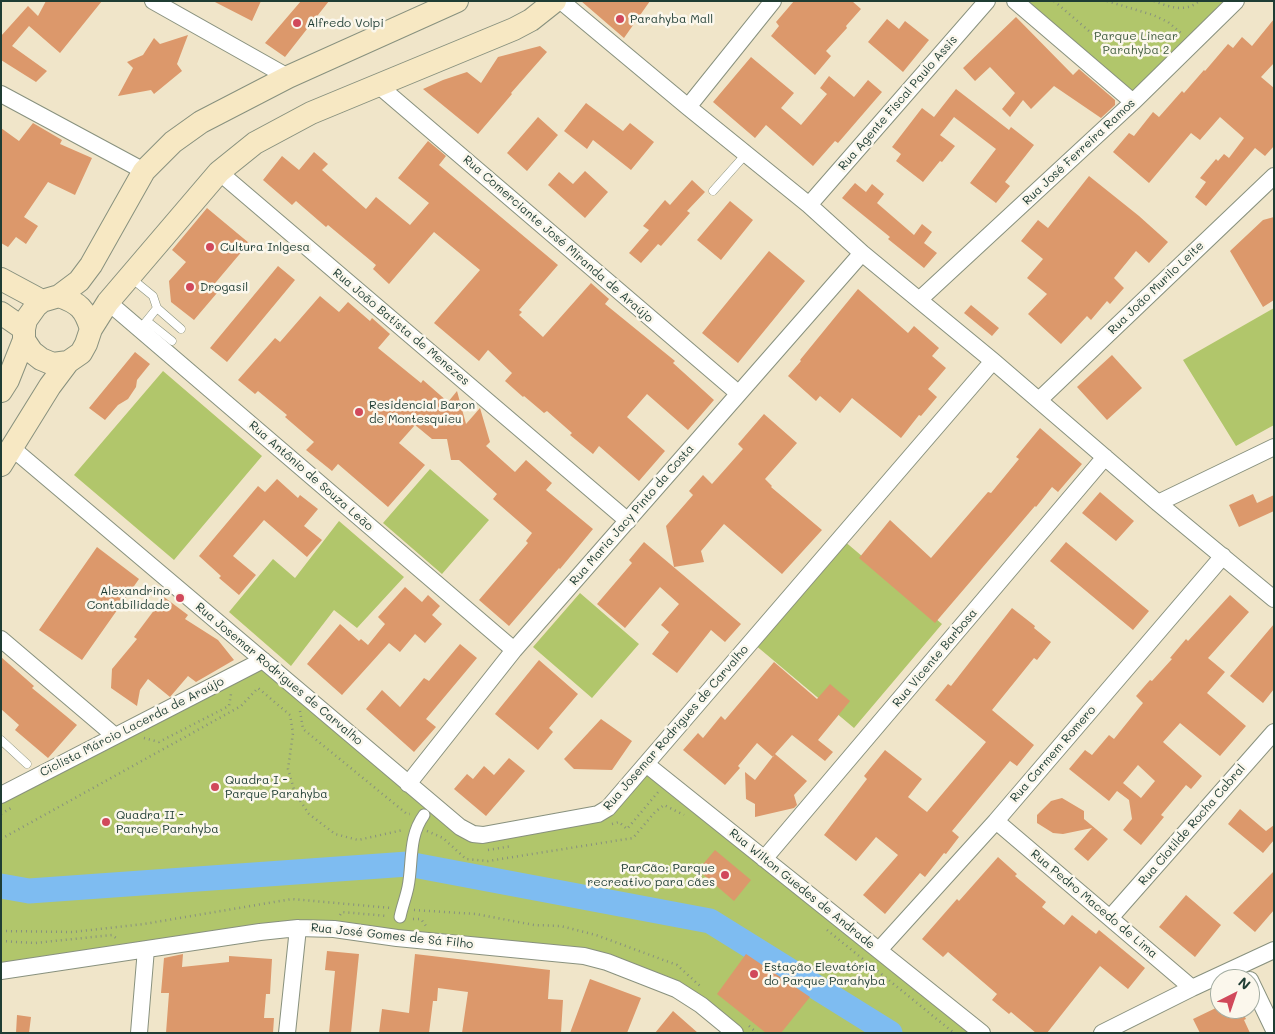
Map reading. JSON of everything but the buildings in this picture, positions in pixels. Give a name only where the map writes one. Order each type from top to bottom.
[{"type":"main road","points":[[1,390],[8,380],[31,312],[79,280],[91,265],[144,171],[173,142],[201,122],[288,77],[457,1]]},
{"type":"main road","points":[[7,457],[50,386],[68,362],[81,352],[91,329],[108,302],[219,172],[255,143],[311,113],[514,29],[531,20],[555,1]]},
{"type":"main road","points":[[1,279],[51,299],[78,305],[86,314],[91,329]]},
{"type":"main road","points":[[1,313],[24,335],[32,352],[41,360],[53,364],[68,362]]},
{"type":"street","points":[[153,1],[288,77]]},
{"type":"street","points":[[561,1],[688,108],[809,205],[1158,503],[1274,599]]},
{"type":"street","points":[[688,108],[773,1]]},
{"type":"street","name":"Rua Agente Fiscal Paulo Assis","points":[[809,205],[987,1]]},
{"type":"street","points":[[1016,1],[1133,102]]},
{"type":"street","name":"Rua José Ferreira Ramos","points":[[919,300],[1133,102],[1236,1]]},
{"type":"street","name":"Rua Comerciante José Miranda de Araújo","points":[[378,86],[738,393]]},
{"type":"street","points":[[1,94],[144,171]]},
{"type":"street","name":"Rua João Batista de Menezes","points":[[219,172],[628,521]]},
{"type":"street","name":"Rua João Murilo Leite","points":[[1039,400],[1274,176]]},
{"type":"street","name":"Rua Maria Jacy Pinto da Costa","points":[[408,784],[514,650],[862,252]]},
{"type":"street","name":"Rua Antônio de Souza Leão","points":[[108,302],[143,325],[514,650]]},
{"type":"street","name":"Rua Josemar Rodrigues de Carvalho","points":[[7,457],[263,660],[460,826],[473,834],[480,835],[598,814],[608,808],[993,361]]},
{"type":"street","points":[[1158,503],[1274,447]]},
{"type":"street","name":"Rua Vicente Barbosa","points":[[764,858],[1105,457]]},
{"type":"street","name":"Rua Carmem Romero","points":[[879,950],[996,821],[1223,556]]},
{"type":"street","points":[[1,640],[116,736]]},
{"type":"street","name":"Ciclista Márcio Lacerda de Araújo","points":[[1,795],[263,660]]},
{"type":"street","name":"Rua Clotilde Rocha Cabral","points":[[1110,918],[1274,732]]},
{"type":"street","name":"Rua Wilton Guedes de Andrade","points":[[646,764],[982,1033]]},
{"type":"street","points":[[400,917],[408,886],[416,826],[424,816]]},
{"type":"street","name":"Rua Pedro Macedo de Lima","points":[[996,821],[1192,988]]},
{"type":"street","points":[[287,1033],[298,928]]},
{"type":"street","name":"Rua José Gomes de Sá Filho","points":[[1,971],[260,932],[298,928],[334,929],[397,938],[595,958],[676,989],[687,995],[735,1033]]},
{"type":"street","points":[[139,1033],[146,949]]},
{"type":"street","points":[[1253,969],[1274,950]]},
{"type":"street","points":[[1102,1033],[1192,988],[1210,984]]},
{"type":"street","points":[[1260,1001],[1274,1030]]},
{"type":"lane","points":[[713,191],[746,154]]},
{"type":"lane","points":[[130,276],[153,296],[157,308],[181,329]]},
{"type":"lane","points":[[157,308],[143,325],[172,341]]},
{"type":"lane","points":[[1,740],[27,764]]},
{"type":"path","points":[[1054,1],[1102,43],[1103,58]]},
{"type":"path","points":[[1107,1],[1160,18],[1168,22],[1185,37]]},
{"type":"path","points":[[1154,1],[1182,9],[1194,6],[1199,1]]},
{"type":"green space","name":"Parque Linear Parahyba 2","points":[[1020,1],[1243,1],[1138,101]]},
{"type":"green space","points":[[1274,308],[1274,425],[1236,446],[1183,360]]},
{"type":"green space","points":[[163,371],[262,456],[174,560],[74,475]]},
{"type":"green space","points":[[430,469],[489,520],[442,574],[383,523]]},
{"type":"green space","points":[[339,521],[404,577],[357,628],[334,610],[291,666],[229,612],[273,559],[295,578]]},
{"type":"green space","points":[[843,540],[942,624],[854,728],[754,644]]},
{"type":"green space","points":[[580,593],[639,644],[592,698],[533,647]]},
{"type":"green space","points":[[266,660],[477,840],[607,815],[653,762],[988,1033],[727,1033],[682,996],[588,958],[302,929],[1,970],[1,798]]},
{"type":"waterway","points":[[1,886],[29,891],[408,864],[710,921],[890,1033]]},
{"type":"place","name":"Parahyba Mall","points":[[620,19]]},
{"type":"place","name":"Alfredo Volpi","points":[[297,23]]},
{"type":"place","name":"Cultura Inlgesa","points":[[210,247]]},
{"type":"place","name":"Drogasil","points":[[190,287]]},
{"type":"place","name":"Residencial Baron de Montesquieu","points":[[359,412]]},
{"type":"place","name":"Alexandrino Contabilidade","points":[[180,598]]},
{"type":"place","name":"Quadra I - Parque Parahyba","points":[[215,787]]},
{"type":"place","name":"Quadra II - Parque Parahyba","points":[[106,822]]},
{"type":"place","name":"ParCão: Parque recreativo para cães","points":[[725,875]]},
{"type":"place","name":"Estação Elevatória do Parque Parahyba","points":[[754,974]]}]
